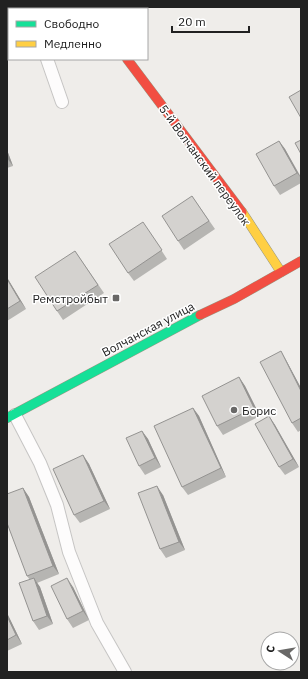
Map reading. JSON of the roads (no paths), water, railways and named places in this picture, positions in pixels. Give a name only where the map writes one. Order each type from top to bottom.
[{"type":"main road","name":"5-й Волчанский переулок","points":[[128,60],[234,202],[281,272]]},
{"type":"main road","name":"Волчанская улица","points":[[11,417],[200,315],[234,299],[301,261]]},
{"type":"lane","points":[[47,60],[62,102]]},
{"type":"lane","points":[[11,417],[40,463],[57,505],[69,552],[97,623],[125,672]]},
{"type":"place","name":"Ремстройбыт","points":[[116,298]]},
{"type":"place","name":"Борис","points":[[234,410]]}]
